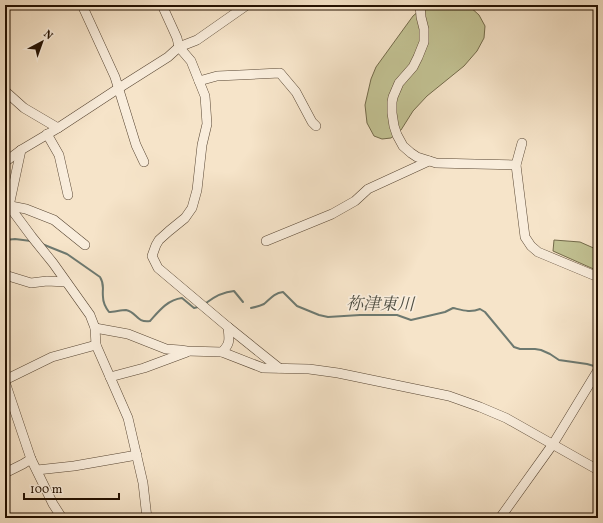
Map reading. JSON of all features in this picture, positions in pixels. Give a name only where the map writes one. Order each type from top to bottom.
[{"type":"street","points":[[82,5],[115,77],[136,145],[144,162]]},
{"type":"street","points":[[162,5],[180,47],[191,61],[205,96],[207,124],[202,145],[197,190],[192,208],[185,218],[159,240],[152,256],[158,268],[279,368]]},
{"type":"street","points":[[5,162],[21,150],[168,57],[180,47],[197,40],[247,5]]},
{"type":"street","points":[[420,5],[424,29],[424,42],[413,67],[399,83],[392,102],[394,126],[403,146],[417,157],[436,163],[516,165]]},
{"type":"street","points":[[199,81],[217,76],[280,73],[296,92],[312,122],[316,126]]},
{"type":"street","points":[[5,91],[24,108],[58,128]]},
{"type":"street","points":[[47,134],[58,155],[68,195]]},
{"type":"street","points":[[522,143],[516,165],[525,238],[538,252],[598,277]]},
{"type":"street","points":[[7,205],[21,150]]},
{"type":"street","points":[[266,241],[332,214],[355,201],[368,189],[429,161]]},
{"type":"street","points":[[7,205],[26,209],[54,220],[85,245]]},
{"type":"street","points":[[7,205],[53,263],[90,315],[95,328],[96,345],[128,418],[143,483],[147,518]]},
{"type":"street","points":[[5,275],[31,283],[47,281],[66,282]]},
{"type":"street","points":[[222,352],[226,348],[230,339],[228,327]]},
{"type":"street","points":[[95,328],[128,334],[166,349],[187,352],[222,352],[262,368],[309,369],[338,373],[449,396],[506,418],[598,470]]},
{"type":"street","points":[[62,518],[53,504],[31,459],[5,381],[52,357],[96,345]]},
{"type":"street","points":[[110,377],[144,368],[187,352]]},
{"type":"street","points":[[500,518],[552,444],[598,370]]},
{"type":"street","points":[[37,470],[74,466],[137,455]]},
{"type":"street","points":[[5,473],[31,459]]},
{"type":"green space","points":[[426,5],[468,5],[479,15],[485,26],[484,38],[477,51],[464,66],[427,96],[413,111],[401,130],[391,138],[382,139],[374,136],[367,123],[365,105],[371,79],[376,67],[413,16]]},
{"type":"green space","points":[[554,240],[580,242],[598,250],[598,271],[553,251]]},
{"type":"waterway","name":"祢津東川","points":[[5,240],[15,239],[31,241]]},
{"type":"waterway","name":"祢津東川","points":[[42,244],[67,254],[100,277],[103,284],[104,301],[109,312],[126,310],[130,311],[139,319],[150,321],[164,306],[177,299],[182,298],[194,308],[198,307]]},
{"type":"waterway","name":"祢津東川","points":[[206,303],[219,295],[234,291],[243,302]]},
{"type":"waterway","name":"祢津東川","points":[[251,308],[264,304],[275,295],[283,292],[297,306],[328,317],[397,315],[411,320],[445,312],[453,308],[469,311],[480,309],[485,312],[514,347],[520,349],[541,350],[559,360],[594,366]]}]
